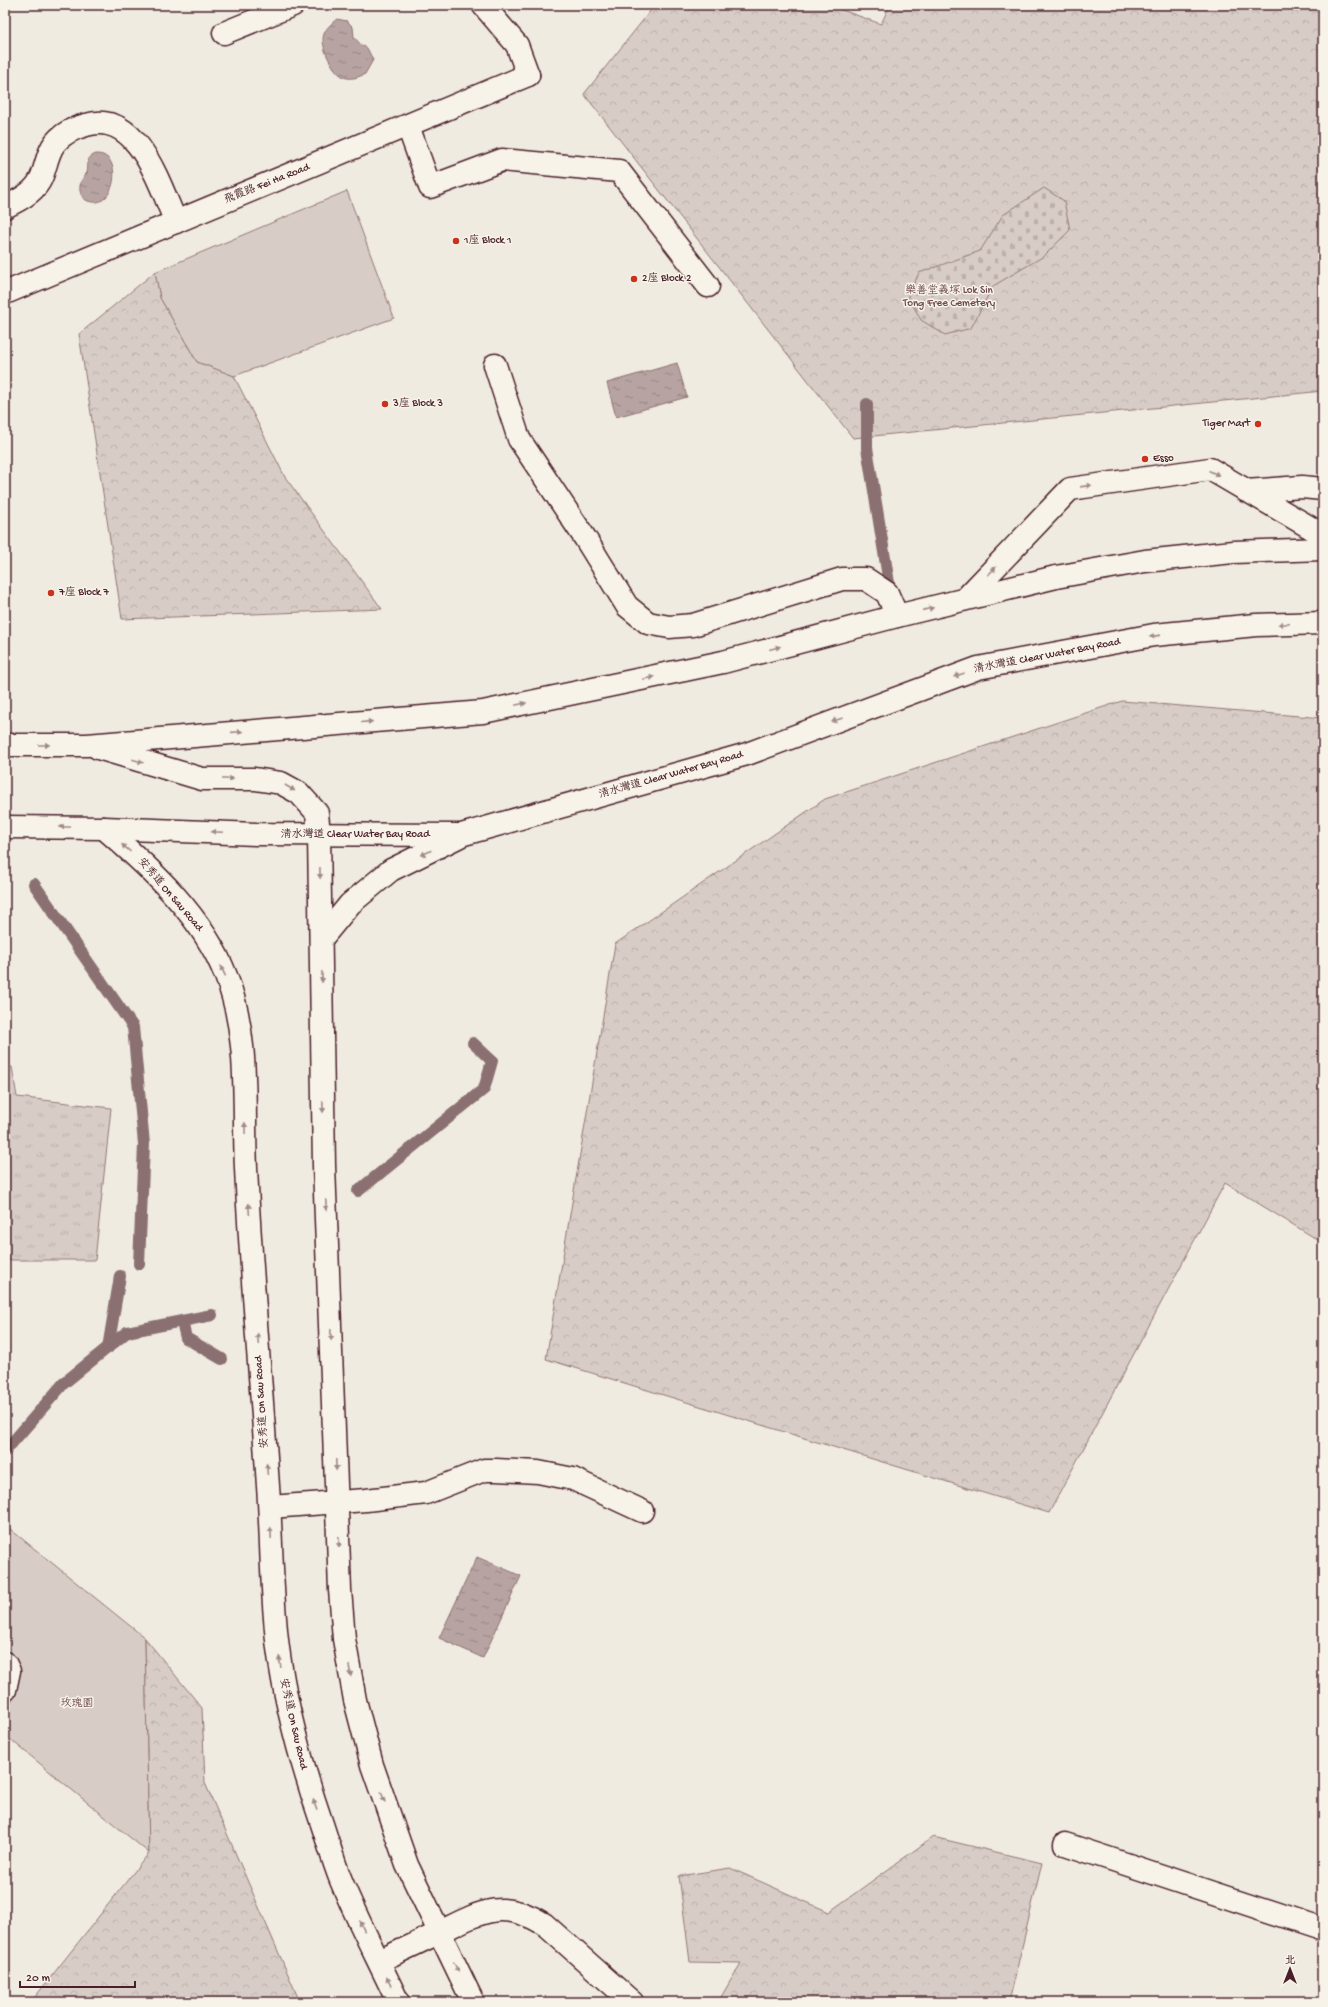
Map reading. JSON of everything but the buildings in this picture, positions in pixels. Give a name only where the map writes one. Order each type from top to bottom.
[{"type":"main road","points":[[224,34],[292,5]]},
{"type":"main road","name":"飛霞路 Fei Ha Road","points":[[5,293],[528,75],[517,45],[483,5]]},
{"type":"main road","points":[[5,207],[24,198],[39,183],[55,143],[72,129],[92,123],[114,125],[133,137],[145,155],[176,222]]},
{"type":"main road","points":[[408,126],[430,187],[502,160],[619,171],[708,286]]},
{"type":"main road","points":[[495,365],[519,440],[585,538],[627,606],[648,623],[669,627],[693,625],[842,579],[866,579],[887,593],[896,616]]},
{"type":"main road","points":[[965,599],[1070,489],[1210,470],[1323,535]]},
{"type":"main road","points":[[1246,491],[1302,487],[1323,490]]},
{"type":"main road","points":[[5,745],[87,745],[483,712],[722,662],[896,616],[1056,577],[1145,561],[1233,552],[1323,549]]},
{"type":"main road","name":"清水灣道 Clear Water Bay Road","points":[[5,827],[104,828],[256,834],[461,835],[748,754],[978,668],[1154,636],[1256,625],[1323,623]]},
{"type":"main road","points":[[87,745],[202,779],[255,779],[281,783],[299,793],[317,813],[322,938],[324,1166],[338,1503],[340,1590],[344,1639],[355,1700],[372,1765],[405,1858],[439,1933],[473,2002]]},
{"type":"main road","name":"安秀道 On Sau Road","points":[[104,828],[137,857],[190,915],[206,936],[226,974],[236,1008],[243,1059],[246,1167],[270,1507],[273,1588],[278,1646],[286,1701],[297,1746],[340,1877],[398,2002]]},
{"type":"main road","points":[[322,938],[350,904],[391,870],[461,835]]},
{"type":"main road","points":[[270,1507],[338,1503],[426,1493],[484,1470],[538,1472],[574,1479],[642,1511]]},
{"type":"main road","points":[[5,1663],[9,1671],[5,1690]]},
{"type":"main road","points":[[1065,1844],[1323,1929]]},
{"type":"main road","points":[[379,1961],[476,1914],[504,1910],[518,1912],[532,1916],[560,1936],[632,2002]]},
{"type":"green space","points":[[669,5],[828,5],[881,24],[890,5],[1323,5],[1323,391],[853,438],[584,94],[652,9]]},
{"type":"green space","name":"樂善堂義塚 Lok Sin Tong Free Cemetery","points":[[1044,188],[1064,201],[1070,230],[1044,256],[993,286],[971,328],[945,335],[921,320],[908,296],[919,273],[980,251],[1003,215]]},
{"type":"green space","points":[[347,191],[394,318],[234,376],[197,362],[160,298],[155,272]]},
{"type":"green space","points":[[155,272],[160,298],[197,362],[234,376],[285,477],[382,609],[122,619],[79,334]]},
{"type":"green space","points":[[1122,701],[1323,718],[1323,1243],[1225,1183],[1049,1513],[546,1359],[615,944],[825,799]]},
{"type":"green space","points":[[5,1066],[12,1067],[17,1097],[111,1108],[95,1260],[5,1260]]},
{"type":"green space","name":"玫瑰園","points":[[5,1525],[145,1638],[149,1853],[5,1735],[5,1704],[12,1671],[5,1655]]},
{"type":"green space","points":[[145,1638],[202,1708],[205,1783],[300,2002],[31,2002],[149,1853]]},
{"type":"green space","points":[[933,1837],[1042,1863],[1009,2002],[718,2002],[741,1963],[690,1962],[679,1876],[730,1868],[829,1912]]},
{"type":"water","points":[[337,19],[347,21],[353,27],[354,37],[361,45],[367,48],[373,60],[365,74],[356,78],[347,78],[337,72],[326,52],[323,39],[324,34],[331,24]]},
{"type":"water","points":[[96,154],[104,156],[110,161],[114,176],[109,193],[104,199],[97,202],[91,202],[82,197],[80,188],[83,177],[87,173],[88,161],[90,157]]},
{"type":"water","points":[[677,363],[687,397],[616,417],[607,383]]},
{"type":"water","points":[[477,1557],[521,1576],[483,1658],[439,1638]]},
{"type":"waterway","points":[[867,404],[867,448],[889,583]]},
{"type":"waterway","points":[[34,884],[133,1027],[144,1144],[139,1264]]},
{"type":"waterway","points":[[358,1191],[484,1089],[492,1061],[473,1043]]},
{"type":"waterway","points":[[108,1348],[120,1276]]},
{"type":"waterway","points":[[5,1451],[64,1383],[127,1332],[212,1315]]},
{"type":"waterway","points":[[182,1322],[186,1338],[222,1359]]},
{"type":"place","name":"1座 Block 1","points":[[456,241]]},
{"type":"place","name":"2座 Block 2","points":[[634,279]]},
{"type":"place","name":"3座 Block 3","points":[[385,404]]},
{"type":"place","name":"Tiger Mart","points":[[1258,424]]},
{"type":"place","name":"Esso","points":[[1145,459]]},
{"type":"place","name":"7座 Block 7","points":[[51,593]]}]
